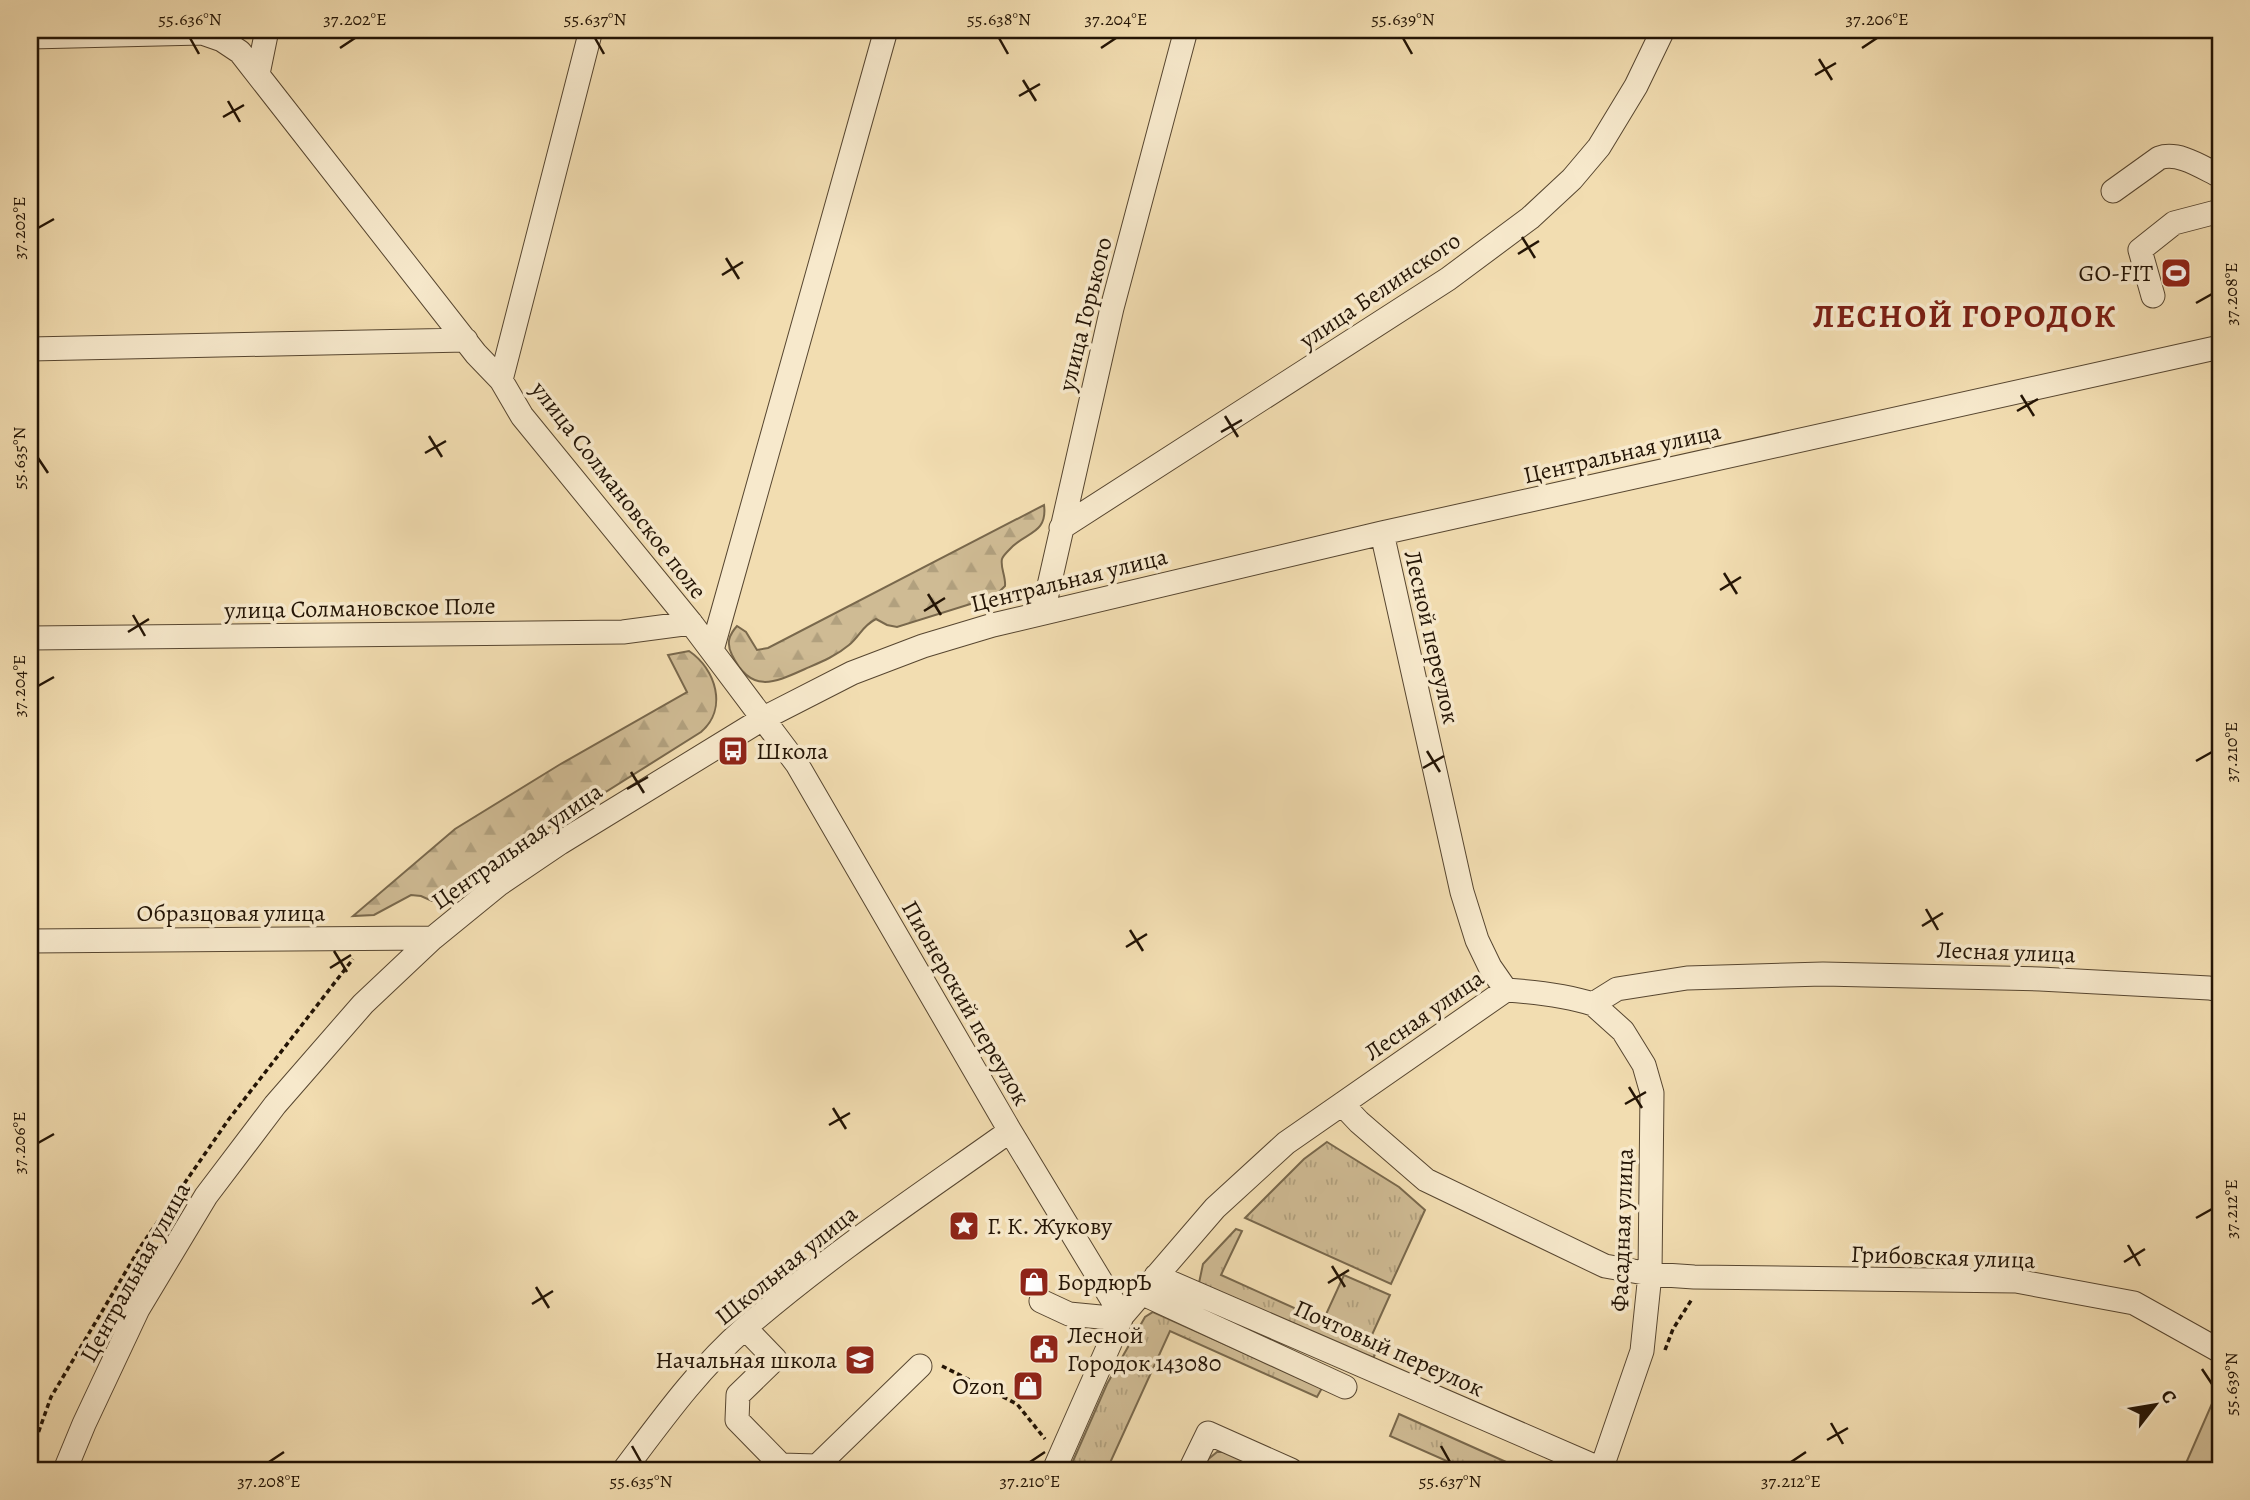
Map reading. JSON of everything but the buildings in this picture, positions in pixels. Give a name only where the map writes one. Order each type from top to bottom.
[{"type":"street","points":[[258,74],[267,30]]},
{"type":"street","name":"улица Солмановское поле","points":[[591,30],[502,380],[522,416],[691,623],[764,718]]},
{"type":"street","points":[[712,650],[886,30]]},
{"type":"street","name":"улица Горького","points":[[1043,612],[1112,308],[1186,30]]},
{"type":"street","name":"улица Белинского","points":[[1061,528],[1448,279],[1530,218],[1572,179],[1599,147],[1636,86],[1663,30]]},
{"type":"street","points":[[30,37],[202,33],[222,40],[240,52],[476,354],[502,380]]},
{"type":"street","points":[[2113,191],[2166,155],[2176,156],[2220,176]]},
{"type":"street","points":[[2153,296],[2140,250],[2174,223],[2220,211]]},
{"type":"street","points":[[30,349],[466,340]]},
{"type":"street","name":"Центральная улица","points":[[65,1470],[138,1309],[205,1196],[275,1105],[363,1004],[433,938],[498,885],[560,843],[764,718],[852,673],[966,632],[1043,612],[2220,347]]},
{"type":"street","name":"Лесной переулок","points":[[1382,534],[1462,892],[1477,940],[1490,967],[1506,990]]},
{"type":"street","name":"улица Солмановское Поле","points":[[30,638],[623,632],[691,623]]},
{"type":"street","name":"Пионерский переулок","points":[[764,718],[797,764],[1121,1318]]},
{"type":"street","name":"Образцовая улица","points":[[30,941],[433,938]]},
{"type":"street","name":"Лесная улица","points":[[1057,1463],[1121,1318],[1215,1208],[1286,1143],[1506,990],[1574,998],[1593,1004],[1616,989],[1687,978],[1823,974],[2040,979],[2220,990]]},
{"type":"street","name":"Фасадная улица","points":[[1593,1004],[1623,1031],[1644,1065],[1651,1093],[1650,1274],[1642,1351],[1601,1469]]},
{"type":"street","name":"Грибовская улица","points":[[1342,1104],[1426,1180],[1605,1266],[1650,1274],[1694,1277],[2016,1281],[2134,1303],[2220,1351]]},
{"type":"street","name":"Школьная улица","points":[[624,1470],[689,1386],[745,1328],[853,1243],[1010,1131]]},
{"type":"street","points":[[1149,1284],[1345,1387]]},
{"type":"street","name":"Почтовый переулок","points":[[1149,1284],[1601,1469]]},
{"type":"street","points":[[1041,1301],[1069,1314],[1121,1318]]},
{"type":"street","points":[[745,1328],[775,1359],[738,1395],[737,1420],[781,1465],[817,1466],[920,1366]]},
{"type":"street","points":[[1190,1470],[1208,1433],[1290,1470]]},
{"type":"path","points":[[920,1366],[928,1358],[1017,1404],[1057,1463]]},
{"type":"green space","points":[[1044,505],[1044,515],[1039,528],[1015,544],[1003,558],[1005,586],[991,600],[897,627],[876,619],[839,652],[773,681],[764,682],[747,676],[732,655],[729,639],[737,626],[746,632],[757,650],[768,648]]},
{"type":"green space","points":[[689,651],[706,668],[715,690],[714,712],[701,732],[520,846],[442,899],[432,901],[411,895],[374,915],[353,916],[455,829],[559,765],[687,692],[668,655]]},
{"type":"green space","points":[[1327,1142],[1399,1187],[1425,1210],[1391,1284],[1245,1218],[1304,1159]]},
{"type":"green space","points":[[1236,1229],[1242,1231],[1221,1275],[1323,1321],[1344,1275],[1390,1295],[1371,1337],[1381,1341],[1372,1361],[1199,1283],[1203,1264]]},
{"type":"green space","points":[[1153,1312],[1322,1388],[1317,1397],[1170,1331],[1109,1465],[1119,1470],[1069,1470],[1107,1384],[1145,1317]]},
{"type":"green space","points":[[2220,1396],[2220,1416],[2215,1429],[2220,1427],[2220,1470],[2183,1470],[2214,1399]]},
{"type":"green space","points":[[1399,1414],[1524,1470],[1467,1470],[1390,1436]]},
{"type":"green space","points":[[1217,1452],[1225,1452],[1266,1470],[1201,1470],[1206,1461]]},
{"type":"place","name":"GO-FIT","points":[[2176,273]]},
{"type":"place","name":"Школа","points":[[733,751]]},
{"type":"place","name":"Г. К. Жукову","points":[[964,1226]]},
{"type":"place","name":"БордюрЪ","points":[[1034,1282]]},
{"type":"place","name":"Лесной Городок 143080","points":[[1044,1349]]},
{"type":"place","name":"Начальная школа","points":[[860,1360]]},
{"type":"place","name":"Ozon","points":[[1028,1386]]},
{"type":"district","name":"ЛЕСНОЙ ГОРОДОК","points":[[1965,316]]}]
